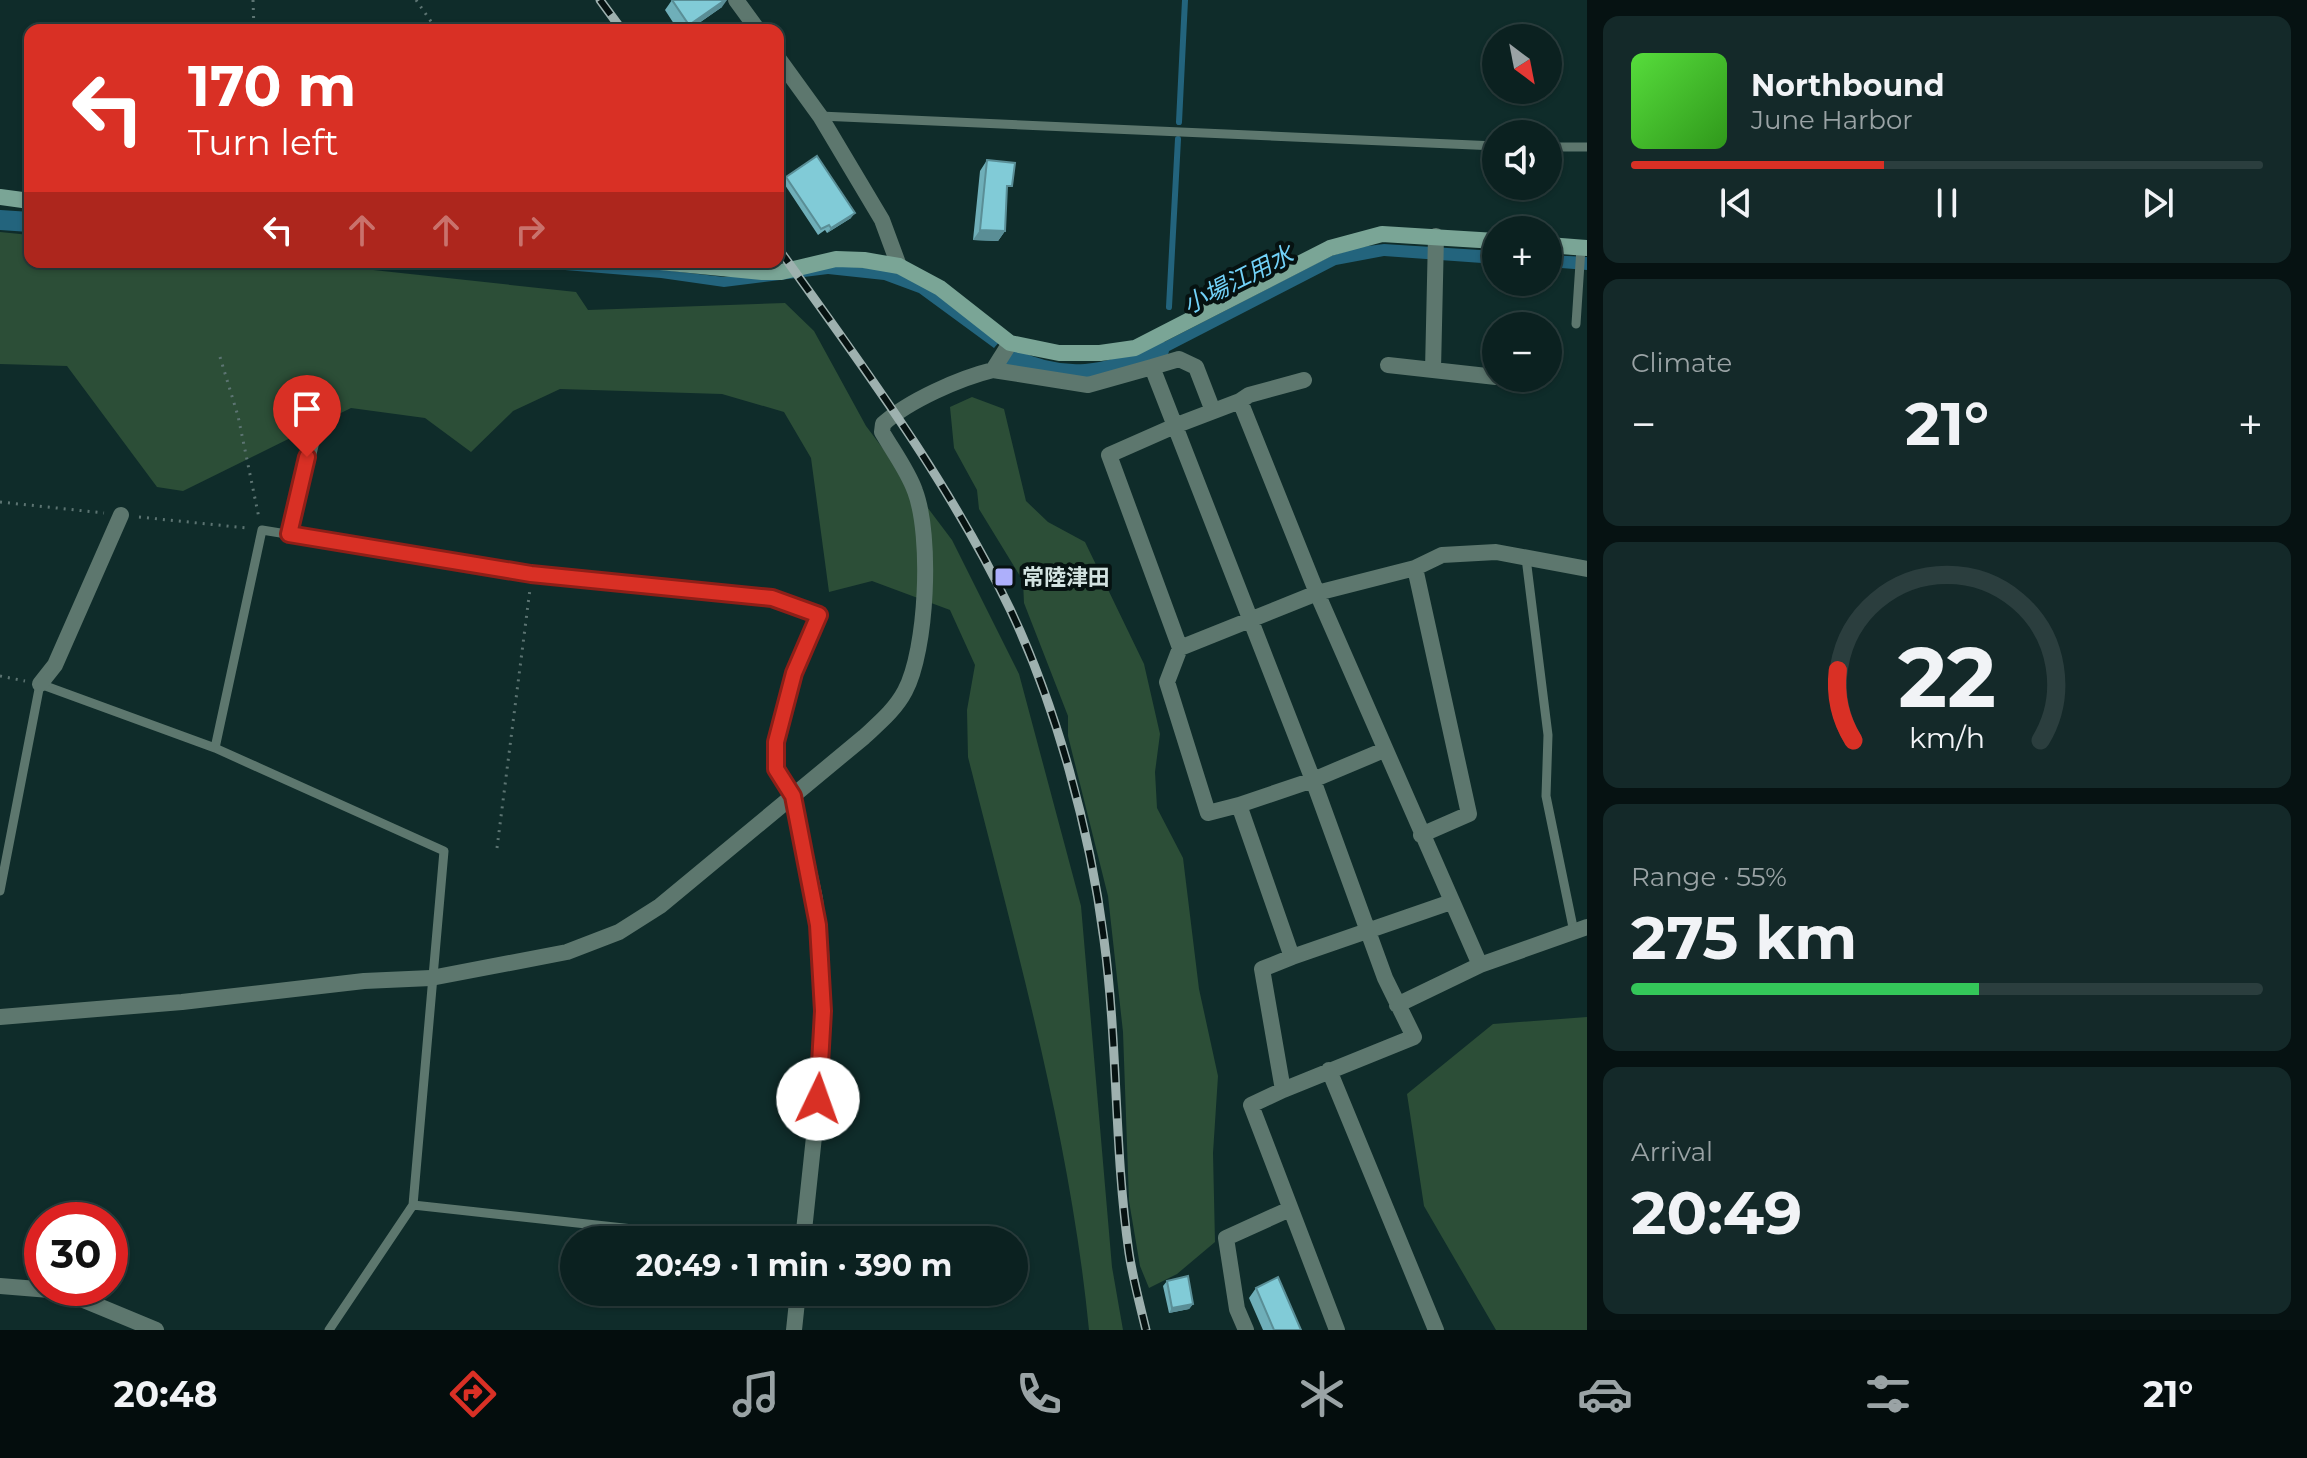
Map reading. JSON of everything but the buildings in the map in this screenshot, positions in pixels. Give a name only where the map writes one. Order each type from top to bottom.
[{"type":"street","points":[[736,0],[754,24]]},
{"type":"street","points":[[784,66],[820,116],[882,220],[899,266]]},
{"type":"street","points":[[0,197],[24,200]]},
{"type":"street","points":[[721,268],[781,272],[836,259],[899,266],[940,288],[1010,343],[1059,353],[1100,353],[1135,348],[1330,248],[1382,234],[1436,248],[1482,243]]},
{"type":"street","points":[[1562,247],[1583,251]]},
{"type":"street","points":[[1433,370],[1436,248]]},
{"type":"street","points":[[993,370],[1010,343]]},
{"type":"street","points":[[0,1017],[182,1002],[364,981],[431,978],[567,952],[619,932],[660,906],[793,796],[890,713],[905,691],[915,667],[926,564],[925,531],[915,490],[882,432],[883,424],[894,413],[976,374],[993,370],[1088,385],[1179,359],[1196,367],[1213,411]]},
{"type":"street","points":[[1388,365],[1482,375]]},
{"type":"street","points":[[1152,367],[1313,780],[1368,932],[1397,1005],[1414,1037],[1251,1105],[1337,1330]]},
{"type":"street","points":[[1304,380],[1249,395],[1109,455],[1180,648],[1167,682],[1208,813],[1313,780],[1384,750]]},
{"type":"street","points":[[1240,401],[1317,593],[1480,965]]},
{"type":"street","points":[[289,534],[320,406]]},
{"type":"street","points":[[40,684],[55,665],[121,515]]},
{"type":"street","points":[[1180,648],[1317,593],[1415,568],[1442,555],[1496,552],[1587,569]]},
{"type":"street","points":[[1415,568],[1469,814],[1421,835]]},
{"type":"street","points":[[804,1226],[818,1099],[823,1011],[821,950],[815,899],[793,796],[776,769],[776,742],[794,673],[819,615]]},
{"type":"street","points":[[1239,805],[1292,957]]},
{"type":"street","points":[[1283,1090],[1262,969],[1451,902]]},
{"type":"street","points":[[1397,1005],[1480,965],[1581,930]]},
{"type":"street","points":[[1329,1070],[1436,1330]]},
{"type":"street","points":[[1246,1330],[1237,1309],[1226,1238],[1290,1209]]},
{"type":"street","points":[[0,1286],[62,1291],[156,1330]]},
{"type":"street","points":[[794,1330],[797,1306]]},
{"type":"lane","points":[[820,116],[1482,145]]},
{"type":"lane","points":[[1562,147],[1587,147]]},
{"type":"lane","points":[[1576,324],[1583,251]]},
{"type":"lane","points":[[215,748],[262,530],[531,574],[772,598],[819,615]]},
{"type":"lane","points":[[1526,558],[1548,735],[1546,796],[1581,930]]},
{"type":"lane","points":[[0,891],[40,684],[215,748],[444,851],[413,1205],[329,1330]]},
{"type":"lane","points":[[413,1205],[605,1226]]},
{"type":"path","points":[[253,0],[254,24]]},
{"type":"path","points":[[416,0],[433,24]]},
{"type":"path","points":[[220,357],[238,416],[262,530]]},
{"type":"path","points":[[497,848],[531,574]]},
{"type":"path","points":[[0,676],[40,684]]},
{"type":"green space","points":[[0,232],[24,234],[24,268],[354,268],[576,292],[588,310],[785,303],[814,331],[866,426],[952,540],[1019,674],[1081,906],[1112,1267],[1123,1330],[1089,1330],[1069,1185],[1055,1114],[968,757],[967,710],[975,665],[950,610],[872,581],[829,592],[811,458],[784,412],[722,394],[560,389],[513,411],[471,452],[425,418],[351,408],[183,491],[157,487],[67,366],[0,364]]},
{"type":"green space","points":[[972,397],[1004,409],[1026,501],[1048,522],[1085,542],[1144,664],[1160,734],[1155,772],[1157,808],[1183,858],[1199,989],[1218,1076],[1213,1153],[1215,1242],[1177,1274],[1149,1288],[1140,1266],[1129,1201],[1123,1032],[1108,896],[1068,736],[1068,716],[1024,603],[1023,581],[979,509],[977,490],[954,448],[950,407]]},
{"type":"green space","points":[[1587,1017],[1587,1330],[1496,1330],[1424,1206],[1407,1094],[1493,1024]]},
{"type":"water","points":[[1384,244],[1482,250],[1482,263],[1384,256],[1336,265],[1140,366],[1135,357],[1331,256]]},
{"type":"water","points":[[1562,256],[1587,257],[1587,270],[1562,268]]},
{"type":"water","points":[[831,265],[888,270],[926,285],[1000,341],[994,348],[919,293],[884,280],[828,274],[724,287],[661,278],[540,268],[646,268],[724,277]]},
{"type":"waterway","points":[[1179,122],[1185,0]]},
{"type":"waterway","points":[[1169,307],[1178,139]]},
{"type":"waterway","name":"小場江用水","points":[[0,220],[24,222]]},
{"type":"waterway","name":"小場江用水","points":[[1011,358],[1049,372],[1086,374],[1122,366],[1159,350]]},
{"type":"railway","points":[[600,0],[618,24]]},
{"type":"railway","points":[[784,256],[902,424],[959,514],[1010,609],[1057,728],[1080,813],[1098,899],[1112,1018],[1124,1214],[1146,1330]]},
{"type":"place","name":"常陸津田","points":[[1004,577]]},
{"type":"route","points":[[307,457],[289,534],[531,574],[772,598],[819,615],[794,673],[776,742],[776,769],[793,796],[815,899],[821,950],[823,1011],[818,1099]]}]
